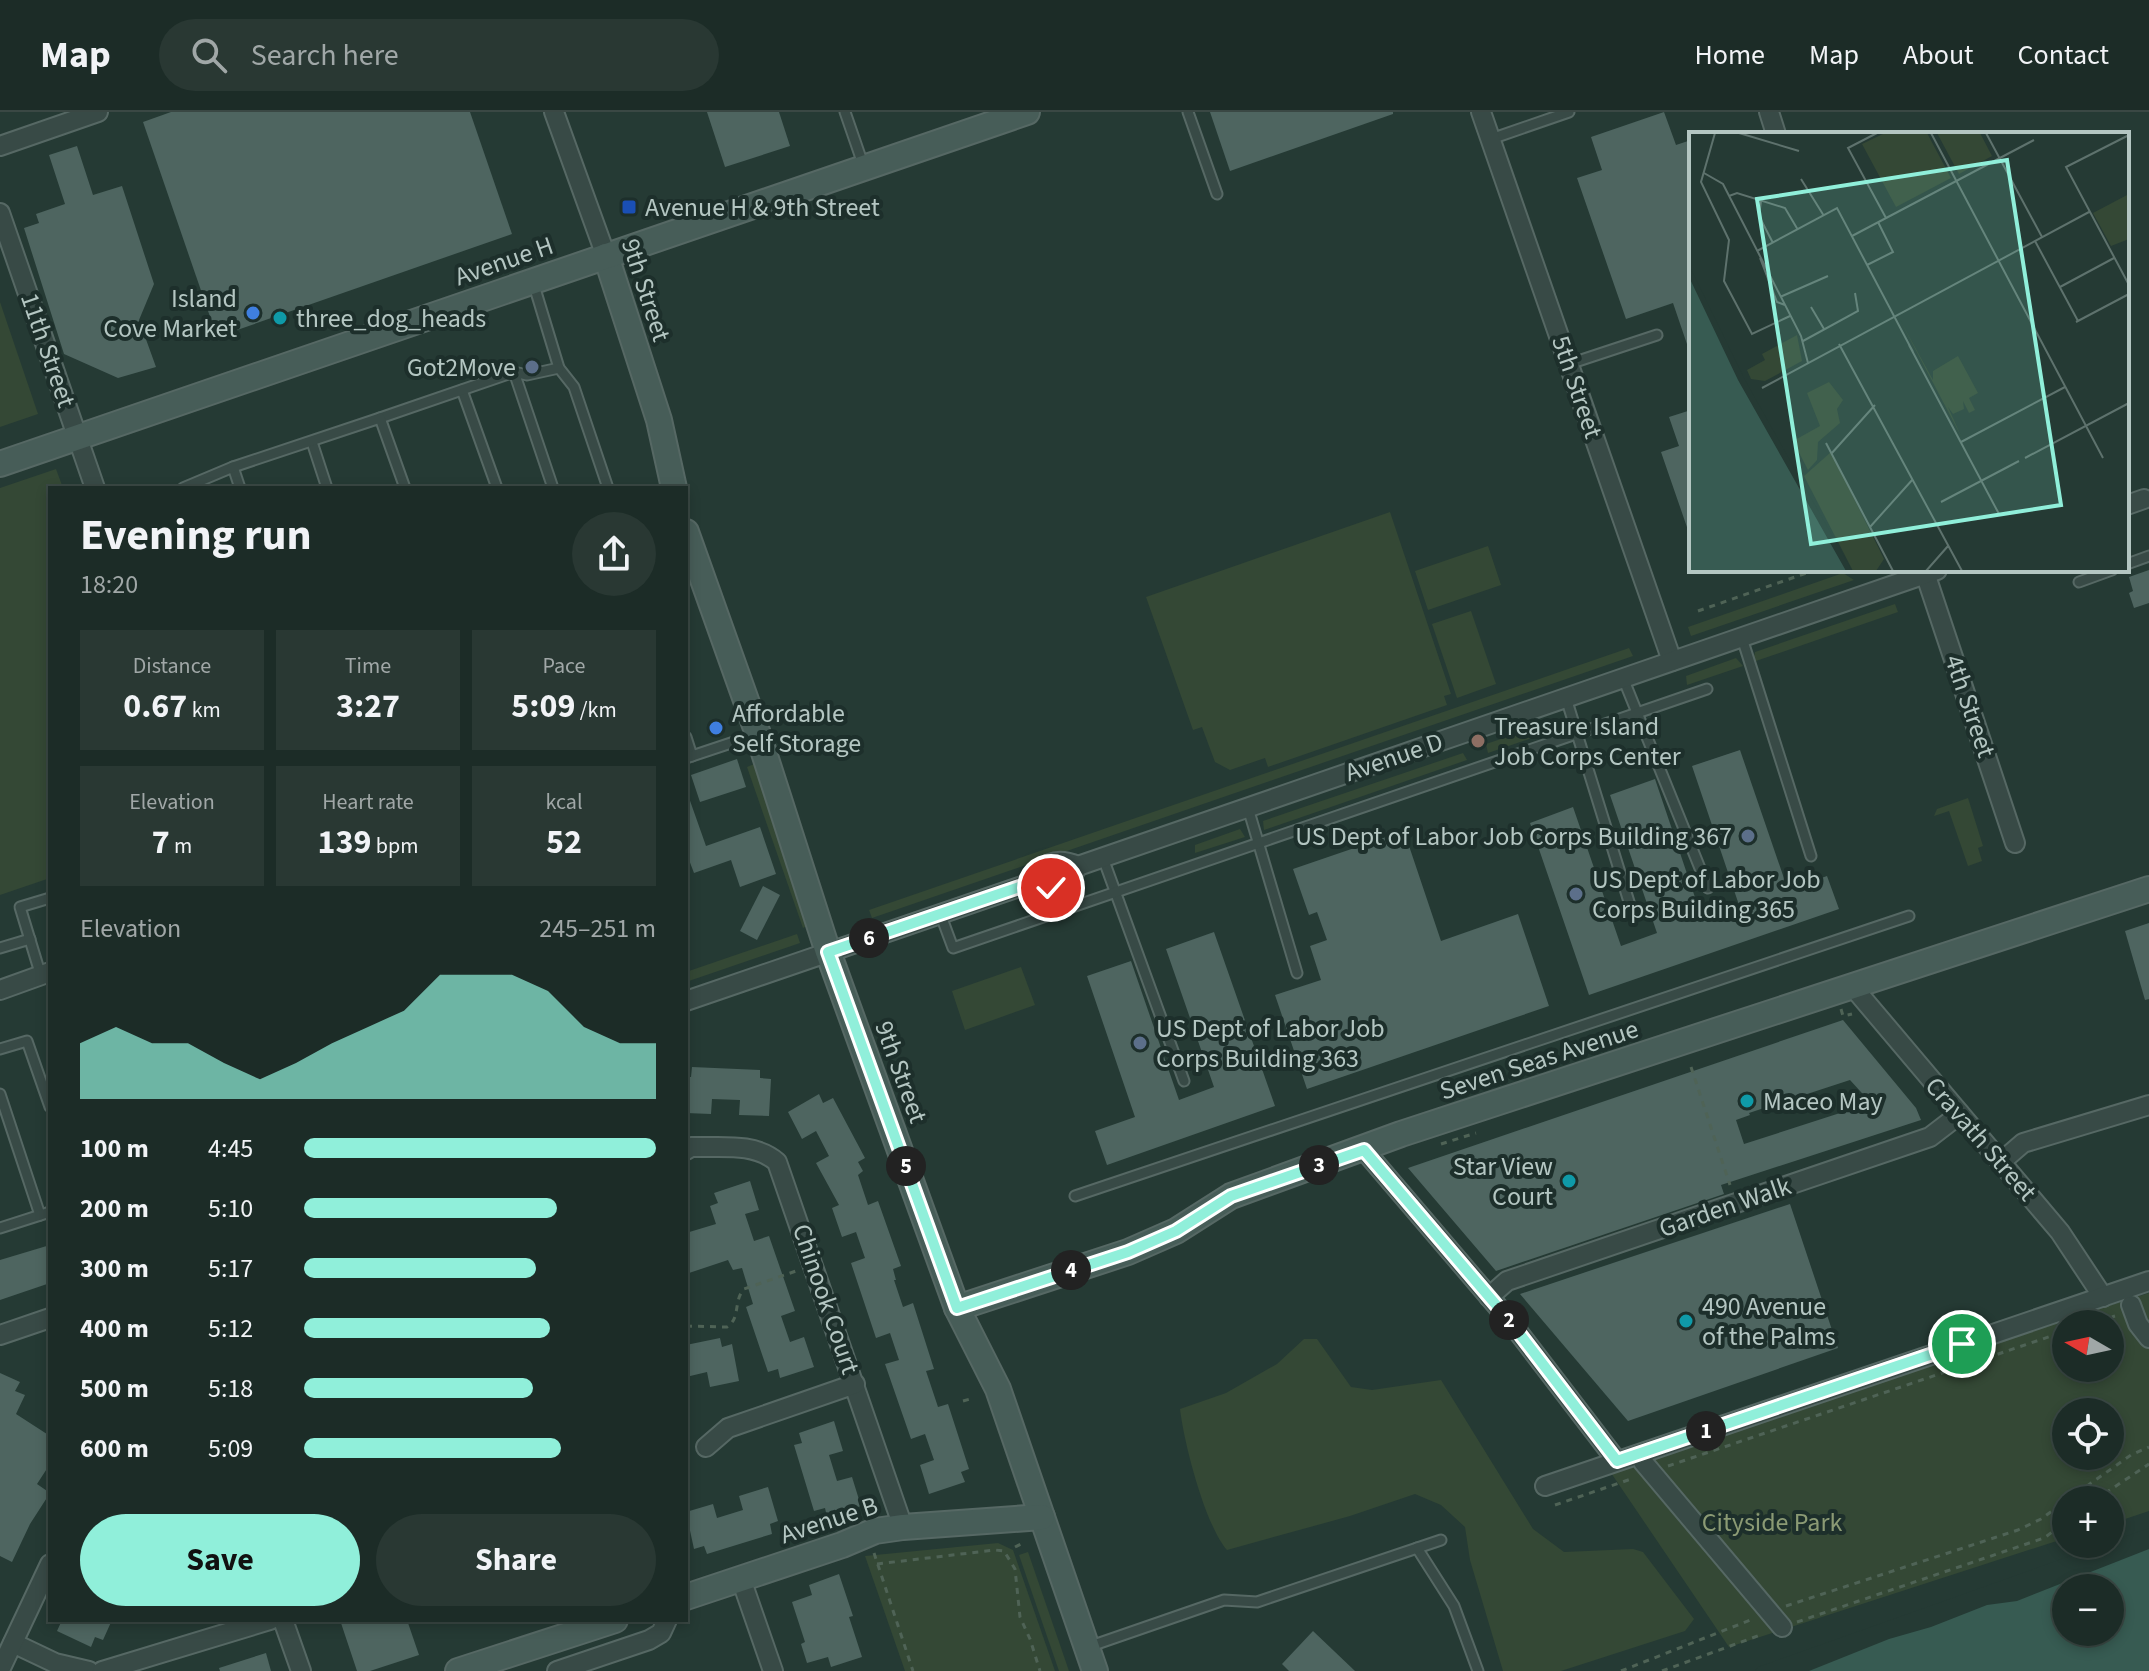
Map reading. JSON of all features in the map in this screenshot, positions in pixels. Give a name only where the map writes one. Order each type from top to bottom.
[{"type":"street","points":[[0,146],[98,112]]},
{"type":"street","name":"9th Street","points":[[554,112],[606,256],[659,420],[674,486]]},
{"type":"street","name":"Avenue H","points":[[0,464],[1027,112]]},
{"type":"street","name":"5th Street","points":[[1481,112],[1672,661]]},
{"type":"street","points":[[1769,112],[1775,132]]},
{"type":"street","name":"11th Street","points":[[0,213],[94,486]]},
{"type":"street","name":"9th Street","points":[[688,538],[758,734],[828,952],[957,1308],[998,1389],[1095,1671]]},
{"type":"street","name":"Avenue D","points":[[688,1000],[1031,883],[1044,866],[1065,860],[1078,866],[1103,858],[1926,572]]},
{"type":"street","name":"4th Street","points":[[1929,572],[2015,843]]},
{"type":"street","name":"Seven Seas Avenue","points":[[957,1308],[1128,1252],[1176,1231],[1231,1196],[1416,1129],[1847,997],[2149,889]]},
{"type":"street","points":[[0,990],[46,974]]},
{"type":"street","name":"Cravath Street","points":[[1847,997],[1960,1114],[2001,1162],[2060,1232],[2103,1297]]},
{"type":"street","points":[[2001,1162],[2023,1143],[2149,1105]]},
{"type":"street","name":"Garden Walk","points":[[1489,1297],[1507,1281],[1930,1137],[1960,1114]]},
{"type":"street","name":"Chinook Court","points":[[688,1149],[752,1148],[768,1154],[781,1171],[903,1527]]},
{"type":"street","points":[[1364,1150],[1489,1297],[1617,1461]]},
{"type":"street","points":[[1545,1486],[2149,1281]]},
{"type":"street","points":[[2131,1305],[2138,1324],[2149,1338]]},
{"type":"street","points":[[0,1335],[48,1319]]},
{"type":"street","points":[[706,1447],[728,1428],[855,1384]]},
{"type":"street","points":[[1647,1467],[1782,1627]]},
{"type":"street","name":"Avenue B","points":[[688,1596],[875,1531],[1042,1517]]},
{"type":"street","points":[[0,1670],[48,1568]]},
{"type":"street","points":[[741,1579],[773,1671]]},
{"type":"street","points":[[102,1671],[263,1622]]},
{"type":"street","points":[[284,1622],[301,1671]]},
{"type":"street","points":[[458,1671],[608,1622]]},
{"type":"street","points":[[557,1671],[649,1640],[661,1633],[666,1622]]},
{"type":"street","points":[[13,1643],[55,1663],[89,1671]]},
{"type":"lane","points":[[845,112],[864,167]]},
{"type":"lane","points":[[1188,112],[1217,194]]},
{"type":"lane","points":[[1491,139],[1569,112]]},
{"type":"lane","points":[[533,281],[559,368],[574,387],[607,486]]},
{"type":"lane","points":[[1569,364],[1657,335]]},
{"type":"lane","points":[[188,486],[233,467],[514,372],[527,375],[559,368]]},
{"type":"lane","points":[[514,372],[552,486]]},
{"type":"lane","points":[[462,390],[496,486]]},
{"type":"lane","points":[[380,418],[404,486]]},
{"type":"lane","points":[[312,442],[326,486]]},
{"type":"lane","points":[[233,467],[239,486]]},
{"type":"lane","points":[[2129,563],[2149,556]]},
{"type":"lane","points":[[2079,582],[2106,572]]},
{"type":"lane","points":[[1742,638],[1811,856]]},
{"type":"lane","points":[[1623,678],[1708,888]]},
{"type":"lane","points":[[940,913],[953,948],[1707,689]]},
{"type":"lane","points":[[1566,698],[1630,905]]},
{"type":"lane","points":[[689,757],[758,734]]},
{"type":"lane","points":[[1248,808],[1297,973]]},
{"type":"lane","points":[[1103,858],[1184,1081]]},
{"type":"lane","points":[[46,974],[20,907],[48,899]]},
{"type":"lane","points":[[1075,1196],[1909,916]]},
{"type":"lane","points":[[0,948],[30,939]]},
{"type":"lane","points":[[0,1049],[27,1041],[48,1101]]},
{"type":"lane","points":[[0,1094],[45,1214],[0,1228]]},
{"type":"lane","points":[[1088,1647],[1224,1600],[1257,1602],[1441,1540]]},
{"type":"lane","points":[[1417,1548],[1454,1606],[1478,1671]]},
{"type":"path","points":[[1698,611],[1809,572]]},
{"type":"path","points":[[1847,997],[1843,1016],[1856,1013]]},
{"type":"path","points":[[1691,1067],[1731,1188]]},
{"type":"path","points":[[688,1326],[727,1327],[735,1319],[738,1296],[744,1289],[814,1265]]},
{"type":"path","points":[[1555,1505],[1647,1467],[2052,1336]]},
{"type":"path","points":[[963,1401],[974,1398]]},
{"type":"path","points":[[2087,1486],[2131,1455],[2149,1447]]},
{"type":"path","points":[[2116,1486],[2149,1464]]},
{"type":"path","points":[[1621,1671],[1770,1612],[2018,1530],[2052,1511]]},
{"type":"path","points":[[1662,1671],[2044,1538],[2052,1532]]},
{"type":"path","points":[[1015,1547],[1021,1544]]},
{"type":"path","points":[[877,1564],[995,1550],[1007,1554],[1017,1578],[1020,1617],[1040,1671]]},
{"type":"path","points":[[874,1553],[913,1671]]},
{"type":"green space","points":[[0,302],[38,414],[0,427]]},
{"type":"green space","points":[[56,469],[62,486],[48,486],[48,879],[0,895],[0,488]]},
{"type":"green space","points":[[1390,512],[1451,694],[1444,696],[1447,705],[1268,767],[1265,758],[1230,770],[1215,762],[1202,727],[1193,730],[1146,597]]},
{"type":"green space","points":[[1488,546],[1501,585],[1428,610],[1415,571]]},
{"type":"green space","points":[[1843,573],[1854,580],[1691,636],[1688,627]]},
{"type":"green space","points":[[1895,604],[1898,612],[1753,662],[1755,652]]},
{"type":"green space","points":[[1471,611],[1496,684],[1457,698],[1432,624]]},
{"type":"green space","points":[[1629,648],[1633,656],[872,918],[869,910]]},
{"type":"green space","points":[[1736,658],[1743,666],[1687,685],[1686,676]]},
{"type":"green space","points":[[1533,728],[1538,736],[1488,753],[1486,744]]},
{"type":"green space","points":[[1463,753],[1467,760],[1264,830],[1263,821]]},
{"type":"green space","points":[[754,764],[808,925],[803,928],[747,767]]},
{"type":"green space","points":[[1968,798],[1983,846],[1978,848],[1982,861],[1968,866],[1949,811],[1934,816],[1937,809]]},
{"type":"green space","points":[[1240,829],[1245,837],[1195,853],[1195,845]]},
{"type":"green space","points":[[797,934],[800,943],[688,981],[688,971]]},
{"type":"green space","points":[[1021,967],[1035,1005],[965,1030],[952,991]]},
{"type":"green space","name":"Cityside Park","points":[[2149,1293],[2149,1511],[2124,1519],[2124,1486],[2052,1486],[2052,1543],[1729,1647],[1605,1464],[2052,1323],[2052,1382],[2124,1382],[2124,1310],[2095,1310]]},
{"type":"green space","points":[[1304,1339],[1317,1339],[1351,1387],[1372,1390],[1441,1380],[1533,1529],[1564,1552],[1633,1549],[1643,1552],[1694,1619],[1685,1631],[1561,1671],[1503,1671],[1470,1560],[1465,1527],[1441,1505],[1415,1494],[1350,1516],[1227,1550],[1204,1503],[1191,1462],[1180,1409],[1226,1393],[1277,1364]]},
{"type":"green space","points":[[998,1543],[1013,1550],[1055,1671],[905,1671],[865,1556]]},
{"type":"green space","points":[[1028,1552],[1069,1671],[1059,1671],[1019,1555]]},
{"type":"shaded area","points":[[2149,1532],[2149,1671],[1759,1671],[2076,1558],[2124,1558],[2124,1541]]},
{"type":"pier","points":[[2149,1528],[2149,1549],[2086,1574],[2052,1574],[2052,1587],[2017,1601],[1987,1605],[1809,1671],[1755,1671],[1758,1667],[2065,1558],[2124,1558],[2124,1537]]},
{"type":"building","points":[[171,112],[470,112],[512,234],[217,337],[143,122]]},
{"type":"building","points":[[707,112],[779,112],[790,146],[725,167]]},
{"type":"building","points":[[1210,112],[1393,112],[1393,114],[1230,171]]},
{"type":"building","points":[[1664,112],[1676,145],[1689,141],[1689,350],[1673,303],[1626,319],[1577,178],[1602,170],[1591,137]]},
{"type":"building","points":[[77,146],[93,195],[122,186],[154,284],[139,320],[156,367],[118,378],[64,354],[24,228],[39,223],[36,214],[65,204],[49,155]]},
{"type":"building","points":[[1689,411],[1689,533],[1661,452],[1679,446],[1669,417]]},
{"type":"building","points":[[2149,570],[2149,603],[2134,608],[2129,593],[2133,591],[2129,577]]},
{"type":"building","points":[[1740,750],[1788,890],[1827,876],[1839,909],[1589,995],[1530,823],[1573,807],[1621,946],[1657,933],[1610,795],[1655,779],[1702,918],[1739,905],[1692,766]]},
{"type":"building","points":[[737,759],[746,787],[700,802],[691,775]]},
{"type":"building","points":[[688,795],[706,846],[760,827],[776,874],[740,887],[731,860],[694,873],[688,857]]},
{"type":"building","points":[[1404,831],[1441,941],[1518,914],[1549,1006],[1307,1089],[1275,995],[1321,980],[1310,946],[1327,940],[1317,912],[1309,915],[1293,869]]},
{"type":"building","points":[[763,886],[780,895],[757,940],[740,931]]},
{"type":"building","points":[[2149,923],[2149,999],[2145,1000],[2125,931]]},
{"type":"building","points":[[1214,932],[1275,1106],[1107,1165],[1095,1131],[1135,1117],[1087,976],[1131,961],[1179,1100],[1214,1087],[1166,949]]},
{"type":"building","name":"Star View Court","points":[[1843,1020],[1916,1108],[1921,1120],[1721,1185],[1724,1194],[1496,1271],[1408,1168]],"holes":[[[1850,1080],[1871,1103],[1744,1144],[1736,1120]]]},
{"type":"building","points":[[692,1067],[760,1070],[760,1078],[771,1079],[769,1116],[739,1115],[740,1100],[712,1099],[711,1114],[688,1113],[688,1077],[691,1077]]},
{"type":"building","points":[[819,1094],[823,1103],[833,1098],[865,1158],[858,1162],[863,1171],[858,1175],[868,1205],[878,1201],[901,1266],[893,1269],[903,1307],[913,1303],[934,1369],[926,1371],[938,1407],[948,1404],[969,1469],[961,1472],[965,1482],[929,1494],[920,1465],[934,1460],[925,1434],[911,1439],[885,1364],[899,1360],[890,1333],[876,1338],[851,1263],[865,1258],[856,1232],[842,1237],[832,1208],[839,1205],[816,1163],[829,1156],[816,1131],[802,1139],[788,1112]]},
{"type":"building","points":[[750,1181],[759,1210],[745,1214],[754,1241],[769,1236],[795,1311],[781,1316],[790,1342],[804,1337],[814,1367],[780,1378],[778,1369],[768,1372],[746,1307],[753,1304],[742,1268],[733,1270],[728,1260],[688,1273],[688,1232],[716,1224],[710,1206],[718,1203],[714,1193]]},
{"type":"building","name":"490 Avenue of the Palms","points":[[1790,1204],[1838,1348],[1628,1421],[1520,1294]]},
{"type":"building","points":[[48,1246],[48,1284],[0,1300],[0,1260]]},
{"type":"building","points":[[720,1338],[722,1347],[732,1344],[739,1381],[710,1387],[707,1372],[688,1377],[688,1345]]},
{"type":"building","points":[[0,1373],[20,1382],[15,1391],[25,1395],[16,1414],[48,1435],[48,1467],[37,1484],[48,1492],[48,1496],[30,1524],[12,1562],[0,1556]]},
{"type":"building","points":[[834,1421],[843,1451],[829,1455],[837,1481],[852,1477],[861,1506],[827,1517],[825,1508],[814,1511],[794,1445],[802,1443],[799,1433]]},
{"type":"building","points":[[768,1487],[778,1521],[770,1524],[772,1534],[707,1554],[704,1546],[694,1549],[688,1511],[713,1504],[717,1518],[743,1510],[739,1496]]},
{"type":"building","points":[[839,1574],[862,1657],[831,1667],[828,1657],[807,1663],[801,1644],[805,1642],[792,1602],[812,1595],[809,1585]]},
{"type":"building","points":[[61,1622],[111,1622],[103,1640],[95,1637],[91,1647],[57,1631]]},
{"type":"building","points":[[341,1622],[408,1622],[419,1655],[370,1671],[357,1671]]},
{"type":"building","points":[[1313,1631],[1355,1671],[1289,1671],[1282,1664]]},
{"type":"building","points":[[266,1653],[271,1671],[220,1671],[219,1668]]},
{"type":"place","name":"Avenue H & 9th Street","points":[[629,207]]},
{"type":"place","name":"Island Cove Market","points":[[253,313]]},
{"type":"place","name":"three_dog_heads","points":[[280,318]]},
{"type":"place","name":"Got2Move","points":[[532,367]]},
{"type":"place","name":"Affordable Self Storage","points":[[716,728]]},
{"type":"place","name":"Treasure Island Job Corps Center","points":[[1478,741]]},
{"type":"place","name":"US Dept of Labor Job Corps Building 367","points":[[1748,836]]},
{"type":"place","name":"US Dept of Labor Job Corps Building 365","points":[[1576,894]]},
{"type":"place","name":"US Dept of Labor Job Corps Building 363","points":[[1140,1043]]},
{"type":"place","name":"Maceo May","points":[[1747,1101]]},
{"type":"place","name":"Star View Court","points":[[1569,1181]]},
{"type":"place","name":"490 Avenue of the Palms","points":[[1686,1321]]},
{"type":"route","points":[[1051,888],[1031,883],[828,952],[957,1308],[1128,1252],[1176,1231],[1231,1196],[1364,1150],[1509,1320],[1617,1461],[1962,1344]]}]
